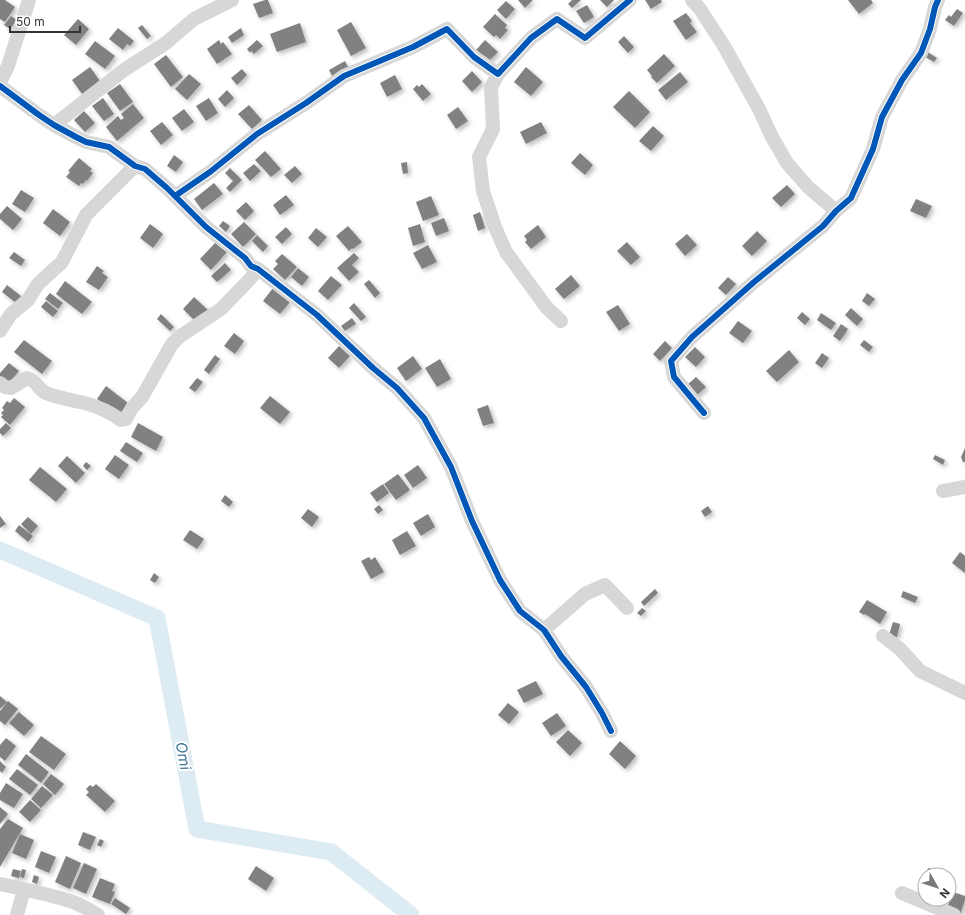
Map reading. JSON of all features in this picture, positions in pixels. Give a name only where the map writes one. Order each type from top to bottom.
[{"type":"street","points":[[0,82],[8,66],[29,0]]},
{"type":"street","points":[[54,125],[124,70],[166,43],[194,19],[232,0]]},
{"type":"street","points":[[561,321],[547,308],[506,252],[495,227],[483,191],[479,157],[493,129],[491,87],[498,74],[531,38],[557,19],[585,38],[630,0]]},
{"type":"street","points":[[692,0],[700,9],[724,46],[787,163],[808,187],[836,211]]},
{"type":"street","points":[[704,413],[674,377],[671,361],[692,337],[754,282],[823,226],[836,211],[851,198],[873,149],[882,117],[902,80],[921,54],[930,30],[938,0]]},
{"type":"street","points":[[175,196],[210,172],[257,134],[306,103],[344,76],[413,47],[447,29],[474,57],[498,74]]},
{"type":"street","points":[[0,86],[54,125],[86,142],[109,147],[135,166],[145,169],[167,188],[206,227],[246,258],[251,266],[258,269],[317,315],[373,368],[398,388],[424,418],[451,467],[472,521],[500,580],[520,611],[544,630],[561,656],[586,687],[611,731]]},
{"type":"street","points":[[0,331],[11,314],[28,300],[38,284],[62,262],[86,215],[135,166]]},
{"type":"street","points":[[0,383],[5,387],[11,388],[27,378],[32,379],[43,392],[53,396],[86,403],[115,415],[121,420],[126,419],[132,408],[142,397],[172,344],[178,337],[221,309],[258,269]]},
{"type":"street","points":[[943,491],[965,487]]},
{"type":"street","points":[[544,630],[585,594],[606,585],[627,608]]},
{"type":"street","points":[[883,636],[900,649],[920,671],[965,693]]},
{"type":"street","points":[[0,884],[71,901],[98,915]]},
{"type":"street","points":[[17,915],[24,889]]},
{"type":"street","points":[[902,893],[954,915]]},
{"type":"building","points":[[0,0],[5,0],[15,7],[5,22],[0,19]]},
{"type":"building","points":[[268,0],[273,13],[259,18],[253,4]]},
{"type":"building","points":[[518,0],[533,0],[525,8]]},
{"type":"building","points":[[572,0],[581,0],[572,8],[568,4]]},
{"type":"building","points":[[600,0],[614,0],[607,7]]},
{"type":"building","points":[[645,0],[661,0],[662,2],[651,9]]},
{"type":"building","points":[[848,0],[871,0],[873,3],[859,14]]},
{"type":"building","points":[[506,1],[515,9],[506,19],[497,10]]},
{"type":"building","points":[[587,5],[594,17],[584,23],[576,11]]},
{"type":"building","points":[[957,9],[963,13],[954,26],[945,20],[949,15],[951,17]]},
{"type":"building","points":[[686,13],[692,21],[690,23],[697,32],[686,40],[673,21]]},
{"type":"building","points":[[495,14],[507,25],[505,28],[508,30],[500,39],[496,35],[494,37],[483,27]]},
{"type":"building","points":[[11,16],[17,20],[10,29],[4,25]]},
{"type":"building","points":[[78,19],[89,29],[76,45],[64,35]]},
{"type":"building","points":[[351,22],[366,48],[351,56],[337,30]]},
{"type":"building","points":[[300,23],[306,42],[277,52],[270,34]]},
{"type":"building","points":[[142,25],[151,36],[147,39],[138,28]]},
{"type":"building","points":[[118,28],[134,41],[130,46],[127,44],[123,50],[109,39]]},
{"type":"building","points":[[241,28],[244,35],[232,43],[228,37]]},
{"type":"building","points":[[624,36],[634,47],[628,53],[618,42]]},
{"type":"building","points":[[219,40],[221,44],[223,42],[232,54],[217,64],[207,49]]},
{"type":"building","points":[[257,40],[263,46],[254,54],[251,51],[250,53],[247,49]]},
{"type":"building","points":[[485,40],[498,52],[488,62],[476,50]]},
{"type":"building","points":[[95,41],[115,56],[105,69],[85,54]]},
{"type":"building","points":[[928,52],[937,58],[934,62],[925,57]]},
{"type":"building","points":[[664,54],[675,66],[657,83],[647,70]]},
{"type":"building","points":[[166,55],[183,77],[171,87],[154,64]]},
{"type":"building","points":[[345,61],[349,69],[333,78],[329,70]]},
{"type":"building","points":[[90,67],[100,81],[82,94],[72,80]]},
{"type":"building","points":[[526,67],[543,82],[531,96],[514,82]]},
{"type":"building","points":[[242,69],[247,75],[237,85],[231,78]]},
{"type":"building","points":[[472,71],[482,82],[472,92],[462,81]]},
{"type":"building","points":[[680,72],[688,82],[666,100],[658,90]]},
{"type":"building","points":[[189,74],[201,84],[187,100],[175,89]]},
{"type":"building","points":[[395,75],[402,89],[387,97],[380,83]]},
{"type":"building","points":[[120,84],[133,102],[120,111],[107,93]]},
{"type":"building","points":[[422,84],[431,94],[423,101],[413,89],[417,85],[419,87]]},
{"type":"building","points":[[227,90],[234,98],[225,107],[218,99]]},
{"type":"building","points":[[629,91],[650,112],[635,128],[613,107]]},
{"type":"building","points":[[103,98],[114,114],[104,121],[92,106]]},
{"type":"building","points":[[209,98],[218,113],[206,121],[196,106]]},
{"type":"building","points":[[133,104],[144,118],[117,141],[106,127],[118,116],[121,120],[124,118],[121,114]]},
{"type":"building","points":[[249,105],[262,120],[252,129],[238,114]]},
{"type":"building","points":[[458,107],[468,121],[456,129],[447,115]]},
{"type":"building","points":[[184,109],[194,122],[182,131],[172,118]]},
{"type":"building","points":[[84,111],[95,123],[85,132],[74,120]]},
{"type":"building","points":[[162,122],[173,135],[161,145],[150,131]]},
{"type":"building","points":[[541,122],[547,133],[526,144],[520,132]]},
{"type":"building","points":[[653,126],[664,136],[651,151],[639,141]]},
{"type":"building","points":[[265,151],[281,169],[271,177],[255,160]]},
{"type":"building","points":[[580,153],[593,165],[585,175],[571,163]]},
{"type":"building","points":[[174,155],[183,162],[176,172],[167,166]]},
{"type":"building","points":[[79,158],[92,169],[90,171],[93,173],[87,181],[86,180],[83,184],[81,183],[79,186],[66,177],[70,172],[68,171]]},
{"type":"building","points":[[407,162],[408,173],[403,174],[401,163]]},
{"type":"building","points":[[254,164],[261,171],[250,181],[243,173]]},
{"type":"building","points":[[295,166],[302,174],[292,183],[284,175]]},
{"type":"building","points":[[230,168],[242,180],[230,192],[226,188],[233,181],[225,173]]},
{"type":"building","points":[[214,183],[223,194],[202,210],[194,199]]},
{"type":"building","points":[[787,185],[795,194],[781,207],[772,198]]},
{"type":"building","points":[[21,190],[34,198],[25,212],[12,204]]},
{"type":"building","points":[[286,195],[294,205],[280,215],[273,205]]},
{"type":"building","points":[[431,196],[439,215],[423,221],[416,202]]},
{"type":"building","points":[[916,199],[932,206],[926,218],[910,211]]},
{"type":"building","points":[[246,202],[254,211],[245,220],[236,211]]},
{"type":"building","points":[[7,206],[22,219],[13,230],[0,219],[0,214]]},
{"type":"building","points":[[53,209],[70,222],[60,236],[43,223]]},
{"type":"building","points":[[480,212],[485,228],[478,231],[473,215]]},
{"type":"building","points":[[444,218],[449,231],[436,236],[431,223]]},
{"type":"building","points":[[223,221],[230,226],[226,232],[219,226]]},
{"type":"building","points":[[244,222],[256,234],[243,247],[231,234]]},
{"type":"building","points":[[150,224],[163,234],[153,248],[140,238]]},
{"type":"building","points":[[420,224],[425,242],[413,246],[408,228]]},
{"type":"building","points":[[538,225],[546,237],[531,249],[525,242],[527,240],[524,236]]},
{"type":"building","points":[[348,226],[362,242],[349,251],[336,236]]},
{"type":"building","points":[[286,227],[292,234],[282,244],[275,237]]},
{"type":"building","points":[[316,228],[327,237],[318,247],[308,238]]},
{"type":"building","points":[[757,231],[767,241],[752,256],[742,246]]},
{"type":"building","points":[[687,234],[697,245],[685,256],[675,244]]},
{"type":"building","points":[[257,235],[268,246],[263,252],[252,241]]},
{"type":"building","points":[[216,242],[227,252],[211,270],[200,259]]},
{"type":"building","points":[[627,242],[640,257],[631,265],[617,251]]},
{"type":"building","points":[[428,245],[437,262],[422,269],[413,253]]},
{"type":"building","points":[[14,252],[25,260],[21,266],[9,258]]},
{"type":"building","points":[[354,253],[359,258],[352,265],[359,272],[349,281],[337,268]]},
{"type":"building","points":[[282,254],[297,267],[285,280],[273,269],[278,264],[275,261]]},
{"type":"building","points":[[225,263],[231,270],[217,282],[211,276]]},
{"type":"building","points":[[97,266],[104,271],[102,273],[108,277],[99,290],[86,282]]},
{"type":"building","points":[[298,268],[309,277],[302,286],[291,277]]},
{"type":"building","points":[[571,275],[580,286],[564,299],[555,289]]},
{"type":"building","points":[[331,276],[342,285],[328,300],[318,291]]},
{"type":"building","points":[[728,277],[736,284],[726,295],[718,288]]},
{"type":"building","points":[[369,280],[380,293],[375,298],[364,284]]},
{"type":"building","points":[[65,281],[92,302],[82,314],[56,294]]},
{"type":"building","points":[[7,285],[21,296],[16,303],[2,292]]},
{"type":"building","points":[[273,288],[290,302],[280,314],[263,301]]},
{"type":"building","points":[[50,293],[63,303],[58,309],[45,299]]},
{"type":"building","points":[[867,293],[875,299],[869,306],[862,301]]},
{"type":"building","points":[[194,297],[208,310],[196,322],[183,309]]},
{"type":"building","points":[[46,301],[58,311],[53,317],[41,307]]},
{"type":"building","points":[[354,303],[366,317],[361,321],[349,308]]},
{"type":"building","points":[[618,305],[630,324],[619,331],[606,312]]},
{"type":"building","points":[[851,308],[863,319],[857,326],[845,315]]},
{"type":"building","points":[[802,312],[810,319],[805,325],[797,318]]},
{"type":"building","points":[[821,313],[836,323],[831,330],[817,320]]},
{"type":"building","points":[[161,314],[174,327],[170,331],[157,319]]},
{"type":"building","points":[[352,318],[356,324],[345,331],[341,326]]},
{"type":"building","points":[[738,321],[752,331],[743,343],[729,333]]},
{"type":"building","points":[[841,324],[848,329],[840,341],[833,336]]},
{"type":"building","points":[[234,333],[244,341],[235,354],[224,346]]},
{"type":"building","points":[[24,340],[52,361],[42,374],[14,352]]},
{"type":"building","points":[[864,340],[873,347],[869,352],[860,345]]},
{"type":"building","points":[[665,341],[672,348],[660,361],[653,354]]},
{"type":"building","points":[[339,346],[350,356],[339,368],[328,358]]},
{"type":"building","points":[[695,347],[705,357],[696,367],[685,357]]},
{"type":"building","points":[[789,350],[799,362],[777,382],[766,371]]},
{"type":"building","points":[[822,353],[829,358],[822,368],[815,363]]},
{"type":"building","points":[[215,355],[220,359],[209,374],[204,370]]},
{"type":"building","points":[[413,356],[422,369],[406,381],[397,368]]},
{"type":"building","points":[[440,359],[451,379],[437,387],[425,368]]},
{"type":"building","points":[[9,363],[19,371],[7,385],[0,379],[0,373]]},
{"type":"building","points":[[696,377],[706,387],[695,397],[686,386]]},
{"type":"building","points":[[197,378],[203,382],[195,392],[189,388]]},
{"type":"building","points":[[106,386],[128,403],[119,415],[97,399]]},
{"type":"building","points":[[270,396],[290,412],[280,424],[260,408]]},
{"type":"building","points":[[14,398],[25,407],[10,425],[1,417],[3,415],[1,413],[4,410],[2,408],[7,401],[10,403]]},
{"type":"building","points":[[488,405],[494,423],[483,426],[477,409]]},
{"type":"building","points":[[6,423],[11,428],[3,436],[0,433],[0,429]]},
{"type":"building","points":[[138,423],[163,437],[156,451],[131,437]]},
{"type":"building","points":[[126,442],[143,453],[137,462],[120,451]]},
{"type":"building","points":[[965,448],[965,462],[963,462],[961,457]]},
{"type":"building","points":[[115,455],[129,465],[119,479],[105,469]]},
{"type":"building","points":[[935,455],[945,460],[943,465],[933,459]]},
{"type":"building","points":[[67,456],[85,473],[76,483],[58,466]]},
{"type":"building","points":[[86,462],[91,466],[87,470],[83,466]]},
{"type":"building","points":[[418,465],[427,478],[413,488],[404,475]]},
{"type":"building","points":[[40,467],[67,489],[56,502],[29,480]]},
{"type":"building","points":[[398,474],[410,490],[396,500],[384,484]]},
{"type":"building","points":[[383,484],[389,493],[377,502],[370,493]]},
{"type":"building","points":[[225,495],[233,502],[229,507],[221,501]]},
{"type":"building","points":[[379,505],[383,510],[378,514],[374,509]]},
{"type":"building","points":[[708,506],[712,512],[705,517],[701,511]]},
{"type":"building","points":[[308,509],[319,517],[312,527],[301,518]]},
{"type":"building","points":[[428,514],[435,527],[421,536],[413,523]]},
{"type":"building","points":[[0,516],[6,524],[0,528]]},
{"type":"building","points":[[28,517],[38,526],[31,534],[21,524]]},
{"type":"building","points":[[19,525],[33,536],[28,542],[15,531]]},
{"type":"building","points":[[190,530],[204,539],[197,549],[183,540]]},
{"type":"building","points":[[407,531],[416,546],[400,555],[392,540]]},
{"type":"building","points":[[960,552],[965,556],[965,573],[952,563]]},
{"type":"building","points":[[369,557],[371,560],[375,557],[384,572],[371,579],[361,561]]},
{"type":"building","points":[[154,573],[159,577],[155,583],[150,580]]},
{"type":"building","points":[[655,589],[658,593],[644,606],[641,602]]},
{"type":"building","points":[[903,591],[918,597],[915,603],[901,597]]},
{"type":"building","points":[[867,600],[887,612],[880,624],[865,614],[864,615],[859,612]]},
{"type":"building","points":[[642,608],[646,611],[641,616],[637,613]]},
{"type":"building","points":[[893,622],[900,624],[897,637],[889,635]]},
{"type":"building","points":[[536,681],[543,694],[524,703],[517,690]]},
{"type":"building","points":[[0,696],[7,702],[0,709]]},
{"type":"building","points":[[8,701],[18,709],[5,725],[0,721],[0,711]]},
{"type":"building","points":[[508,703],[519,712],[509,724],[498,715]]},
{"type":"building","points":[[19,712],[34,725],[24,736],[9,723]]},
{"type":"building","points":[[557,713],[566,726],[551,736],[542,723]]},
{"type":"building","points":[[568,730],[582,743],[570,756],[556,742]]},
{"type":"building","points":[[41,736],[66,754],[54,770],[29,752]]},
{"type":"building","points":[[6,738],[16,746],[5,761],[0,757],[0,745]]},
{"type":"building","points":[[620,741],[636,756],[625,769],[609,754]]},
{"type":"building","points":[[26,754],[49,772],[41,783],[18,765]]},
{"type":"building","points":[[0,761],[6,767],[2,773],[0,771]]},
{"type":"building","points":[[17,769],[38,785],[30,795],[9,779]]},
{"type":"building","points":[[51,774],[64,784],[55,795],[43,784]]},
{"type":"building","points":[[6,783],[23,794],[14,808],[0,800],[0,793]]},
{"type":"building","points":[[96,784],[115,801],[105,812],[86,795],[89,792],[86,789],[90,785],[93,787]]},
{"type":"building","points":[[42,786],[53,795],[41,808],[31,799]]},
{"type":"building","points":[[30,800],[41,810],[30,822],[19,812]]},
{"type":"building","points":[[0,807],[8,814],[0,824]]},
{"type":"building","points":[[8,819],[23,828],[0,867],[0,829]]},
{"type":"building","points":[[83,832],[96,837],[90,850],[78,845]]},
{"type":"building","points":[[20,834],[34,840],[26,859],[12,853]]},
{"type":"building","points":[[100,839],[104,841],[101,847],[97,845]]},
{"type":"building","points":[[41,851],[56,857],[49,873],[35,867]]},
{"type":"building","points":[[66,856],[81,863],[70,889],[55,882]]},
{"type":"building","points":[[84,863],[97,869],[86,894],[73,888]]},
{"type":"building","points":[[256,866],[274,878],[266,891],[248,879]]},
{"type":"building","points":[[13,869],[21,871],[19,878],[11,876]]},
{"type":"building","points":[[22,869],[26,870],[24,878],[20,877]]},
{"type":"building","points":[[34,875],[39,877],[37,884],[32,882]]},
{"type":"building","points":[[100,878],[115,884],[112,891],[115,892],[110,904],[92,897]]},
{"type":"building","points":[[957,893],[965,896],[960,915],[947,907],[957,907]]},
{"type":"building","points":[[115,898],[130,908],[126,914],[111,904]]},
{"type":"waterway","name":"Omi","points":[[0,550],[157,618],[197,829],[331,852],[411,915]]},
{"type":"cycle path","points":[[175,196],[210,172],[257,134],[306,103],[344,76],[413,47],[447,29],[474,57],[498,74],[531,38],[557,19],[585,38],[630,0]]},
{"type":"cycle path","points":[[704,413],[674,377],[671,361],[692,337],[754,282],[823,226],[836,211],[851,198],[873,149],[882,117],[902,80],[921,53],[930,29],[938,0]]},
{"type":"cycle path","points":[[0,86],[54,125],[86,142],[109,147],[135,166],[145,169],[167,188],[206,227],[245,258],[251,266],[258,269],[317,315],[373,368],[397,388],[424,418],[451,467],[472,521],[500,580],[520,611],[544,630],[561,656],[586,687],[611,731]]}]
